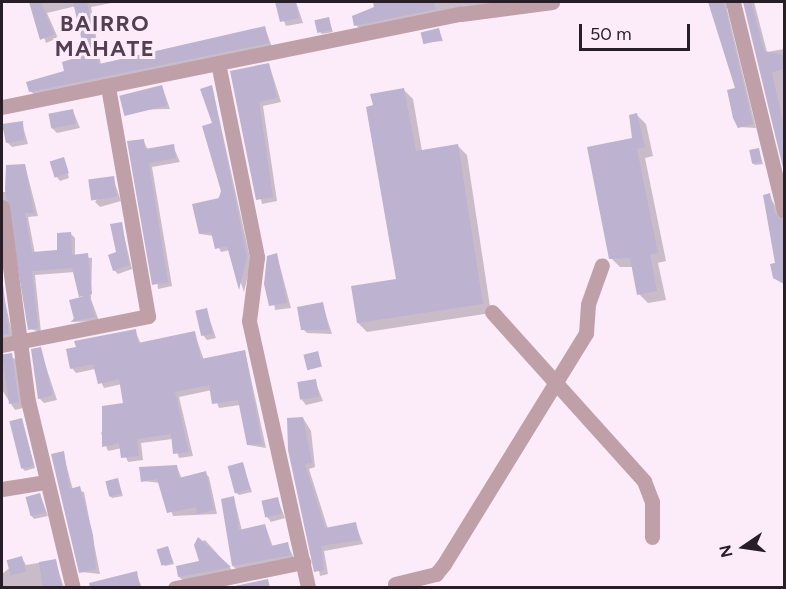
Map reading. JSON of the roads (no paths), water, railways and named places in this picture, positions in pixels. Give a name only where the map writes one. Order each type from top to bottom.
[{"type":"street","points":[[2,107],[218,63],[552,2]]},
{"type":"street","points":[[733,2],[784,211]]},
{"type":"street","points":[[218,63],[257,257],[249,321],[308,588]]},
{"type":"street","points":[[9,344],[148,316],[108,86]]},
{"type":"street","points":[[2,207],[9,344],[73,588]]},
{"type":"street","points":[[395,584],[436,574],[557,385],[586,333],[588,304],[602,265]]},
{"type":"street","points":[[492,312],[644,481],[652,502],[652,537]]},
{"type":"street","points":[[2,489],[46,482]]},
{"type":"street","points":[[175,588],[303,562]]},
{"type":"district","name":"BAIRRO MAHATE","points":[[105,36]]}]
